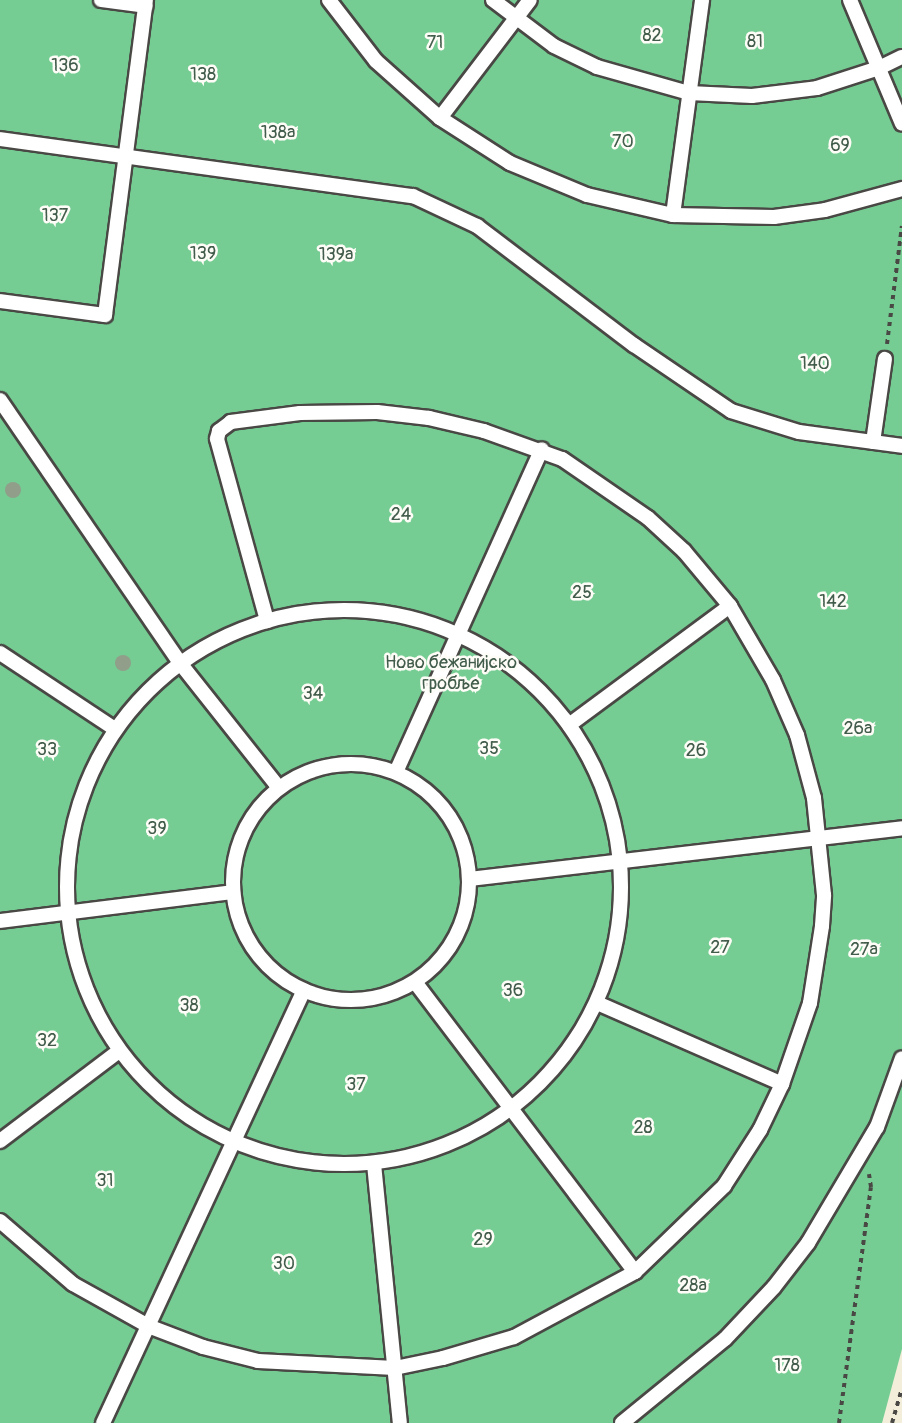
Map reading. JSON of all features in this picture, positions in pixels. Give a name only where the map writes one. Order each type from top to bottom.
[{"type":"lane","points":[[0,302],[105,315],[146,3],[101,0]]},
{"type":"lane","points":[[329,0],[376,61],[440,118],[510,163],[587,195],[673,215],[774,217],[825,210],[902,189]]},
{"type":"lane","points":[[493,0],[515,20],[597,67],[689,93],[752,96],[817,88],[879,69],[902,57]]},
{"type":"lane","points":[[440,118],[530,0]]},
{"type":"lane","points":[[673,215],[702,0]]},
{"type":"lane","points":[[850,0],[902,124]]},
{"type":"lane","points":[[0,139],[388,190],[425,200],[477,226],[634,345],[731,411],[800,432],[902,446]]},
{"type":"lane","points":[[873,442],[885,359]]},
{"type":"lane","points":[[0,400],[180,663],[279,788]]},
{"type":"lane","points":[[0,1221],[73,1284],[147,1326],[258,1361],[395,1368],[453,1356],[514,1337],[635,1272],[724,1186],[760,1130],[782,1084],[810,1003],[816,971],[824,895],[820,837],[807,765],[797,735],[773,680],[730,606],[684,551],[648,518],[605,486],[542,449],[484,431],[405,414],[300,413],[223,426],[219,431],[218,444],[267,621]]},
{"type":"lane","points":[[396,772],[456,633],[542,449]]},
{"type":"lane","points":[[569,724],[730,606]]},
{"type":"lane","points":[[349,610],[404,616],[456,633],[499,657],[537,688],[569,724],[595,767],[612,813],[621,861],[622,909],[617,938],[597,1003],[567,1053],[545,1080],[510,1111],[468,1136],[431,1151],[374,1164],[302,1162],[232,1142],[189,1118],[152,1088],[119,1051],[90,999],[76,962],[67,913],[67,865],[75,817],[91,771],[115,729],[145,693],[180,663],[236,631],[267,621],[349,610]]},
{"type":"lane","points":[[0,653],[115,729]]},
{"type":"lane","points":[[336,765],[376,766],[396,772],[420,785],[451,819],[466,852],[470,879],[468,903],[458,934],[434,967],[415,982],[383,995],[349,1000],[304,990],[282,977],[253,947],[238,917],[233,892],[236,857],[248,823],[279,788],[297,777],[336,765]]},
{"type":"lane","points":[[470,879],[902,828]]},
{"type":"lane","points":[[0,921],[233,892]]},
{"type":"lane","points":[[415,982],[510,1111],[635,1272]]},
{"type":"lane","points":[[103,1423],[304,990]]},
{"type":"lane","points":[[597,1003],[782,1084]]},
{"type":"lane","points":[[0,1141],[119,1051]]},
{"type":"lane","points":[[622,1423],[695,1367],[774,1287],[808,1243],[877,1127],[902,1058]]},
{"type":"lane","points":[[374,1164],[400,1423]]},
{"type":"path","points":[[885,359],[902,226]]},
{"type":"path","points":[[839,1423],[872,1181],[857,1162]]},
{"type":"path","points":[[892,1423],[902,1389]]},
{"type":"green space","name":"Ново бежанијско гробље","points":[[0,0],[902,0],[902,1349],[882,1423],[0,1423]]},
{"type":"park label","name":"82","points":[[652,36]]},
{"type":"park label","name":"81","points":[[755,42]]},
{"type":"park label","name":"71","points":[[435,43]]},
{"type":"park label","name":"136","points":[[65,66]]},
{"type":"park label","name":"138","points":[[203,75]]},
{"type":"park label","name":"138a","points":[[278,133]]},
{"type":"park label","name":"70","points":[[623,142]]},
{"type":"park label","name":"69","points":[[840,146]]},
{"type":"park label","name":"137","points":[[55,216]]},
{"type":"park label","name":"139","points":[[203,254]]},
{"type":"park label","name":"139a","points":[[336,255]]},
{"type":"park label","name":"140","points":[[815,364]]},
{"type":"park label","name":"24","points":[[401,515]]},
{"type":"park label","name":"25","points":[[582,593]]},
{"type":"park label","name":"142","points":[[833,602]]},
{"type":"park label","name":"34","points":[[313,694]]},
{"type":"park label","name":"26a","points":[[858,729]]},
{"type":"park label","name":"35","points":[[489,749]]},
{"type":"park label","name":"33","points":[[47,750]]},
{"type":"park label","name":"26","points":[[696,751]]},
{"type":"park label","name":"39","points":[[157,829]]},
{"type":"park label","name":"27","points":[[720,948]]},
{"type":"park label","name":"27a","points":[[864,950]]},
{"type":"park label","name":"36","points":[[513,991]]},
{"type":"park label","name":"38","points":[[189,1006]]},
{"type":"park label","name":"32","points":[[47,1041]]},
{"type":"park label","name":"37","points":[[356,1085]]},
{"type":"park label","name":"28","points":[[643,1128]]},
{"type":"park label","name":"31","points":[[105,1181]]},
{"type":"park label","name":"29","points":[[483,1240]]},
{"type":"park label","name":"30","points":[[284,1264]]},
{"type":"park label","name":"28a","points":[[693,1286]]},
{"type":"park label","name":"178","points":[[787,1366]]}]
